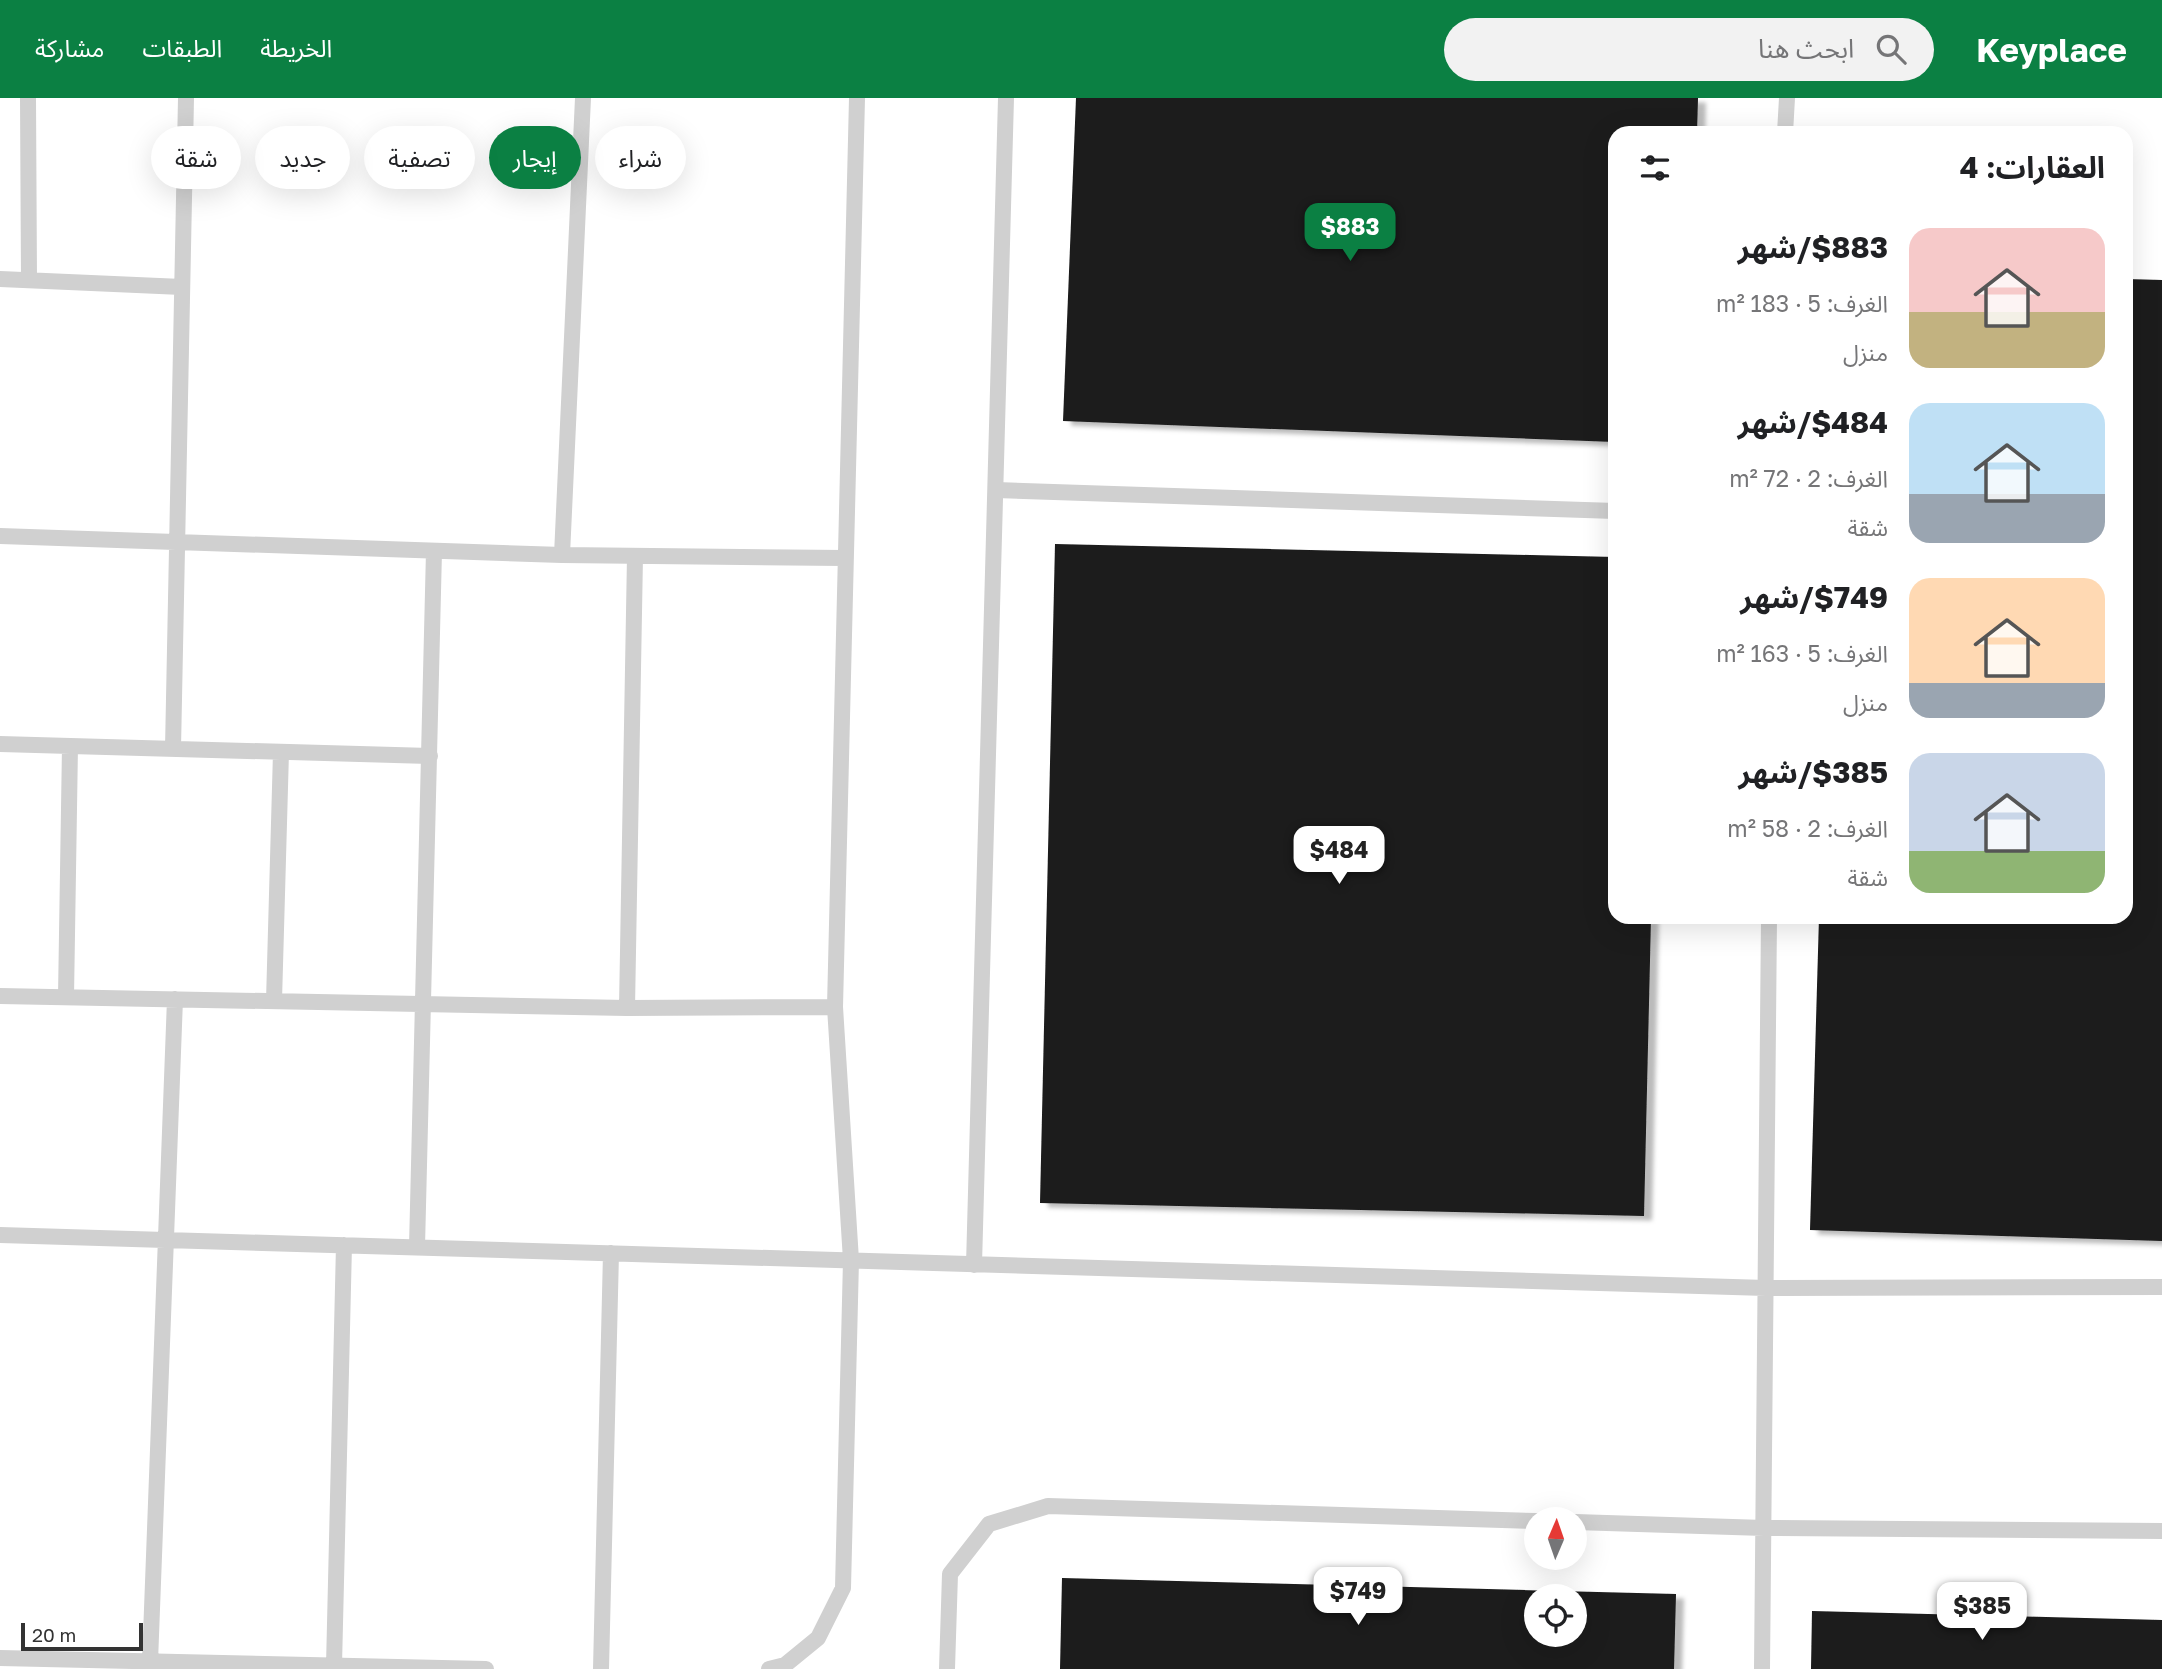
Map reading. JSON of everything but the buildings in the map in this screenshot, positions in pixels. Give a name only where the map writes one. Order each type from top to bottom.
[{"type":"lane","points":[[27,98],[29,280]]},
{"type":"lane","points":[[173,749],[186,98]]},
{"type":"lane","points":[[562,555],[583,98]]},
{"type":"lane","points":[[769,1669],[785,1665],[818,1638],[843,1588],[851,1261],[835,1007],[857,98]]},
{"type":"lane","points":[[974,1265],[1006,98]]},
{"type":"lane","points":[[1786,126],[1787,98]]},
{"type":"lane","points":[[0,279],[182,288]]},
{"type":"lane","points":[[996,490],[1608,511]]},
{"type":"lane","points":[[0,536],[562,555],[844,558]]},
{"type":"lane","points":[[417,1247],[434,551]]},
{"type":"lane","points":[[626,1008],[635,556]]},
{"type":"lane","points":[[0,744],[430,756]]},
{"type":"lane","points":[[66,997],[70,746]]},
{"type":"lane","points":[[274,1001],[281,752]]},
{"type":"lane","points":[[1762,1669],[1769,924]]},
{"type":"lane","points":[[0,996],[626,1008],[835,1007]]},
{"type":"lane","points":[[150,1662],[175,999]]},
{"type":"lane","points":[[0,1235],[1766,1288],[2162,1287]]},
{"type":"lane","points":[[334,1666],[344,1245]]},
{"type":"lane","points":[[601,1669],[611,1254]]},
{"type":"lane","points":[[947,1669],[950,1574],[989,1524],[1048,1506],[1524,1521]]},
{"type":"lane","points":[[1587,1522],[1764,1528],[2162,1531]]},
{"type":"lane","points":[[0,1658],[486,1669]]}]
